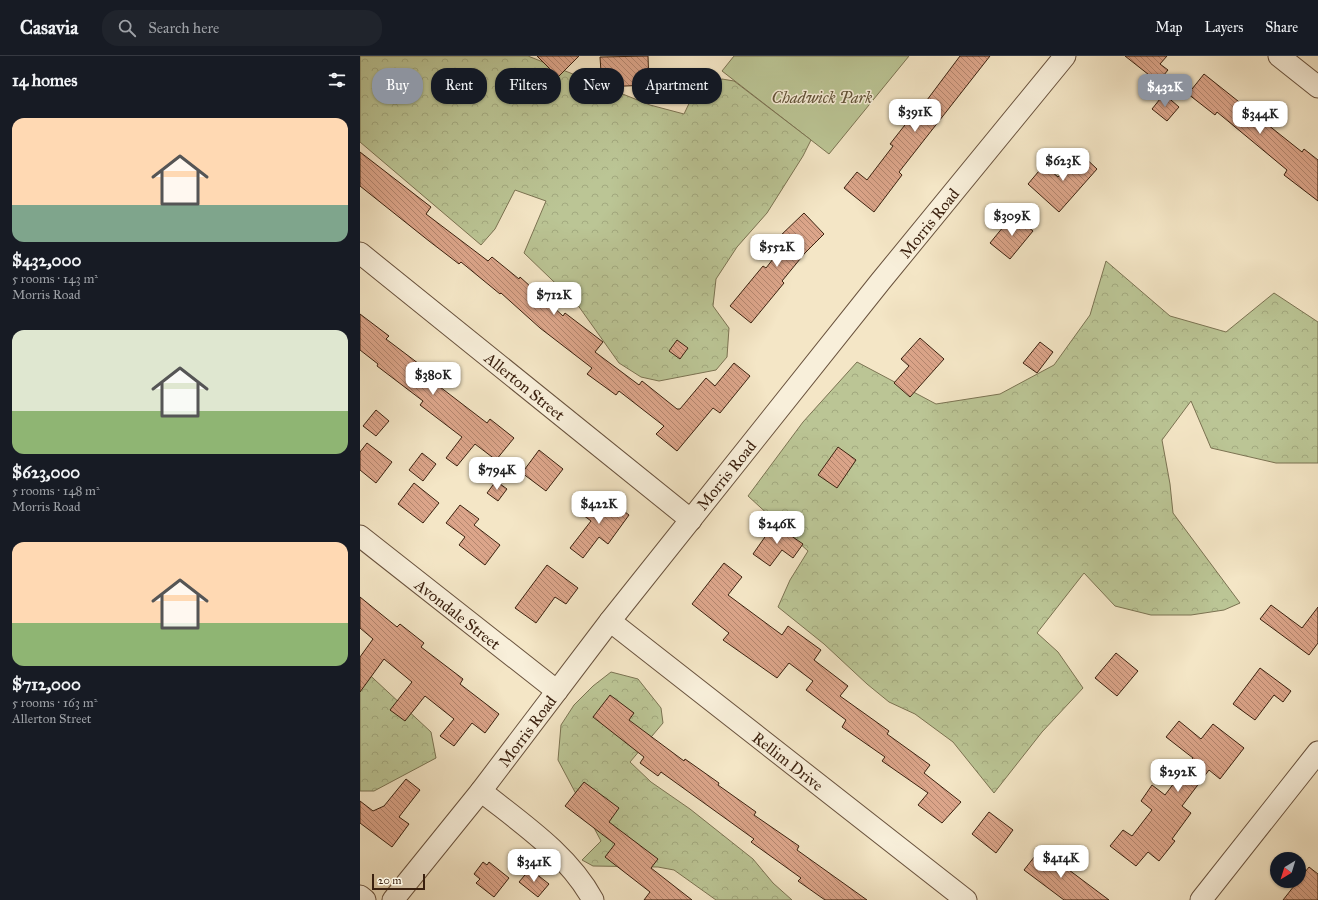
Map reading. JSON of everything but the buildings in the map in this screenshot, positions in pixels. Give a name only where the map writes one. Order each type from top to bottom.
[{"type":"street","name":"Morris Road","points":[[393,900],[481,791],[610,621],[880,282],[1065,56]]},
{"type":"street","points":[[1279,56],[1318,87]]},
{"type":"street","name":"Allerton Street","points":[[360,253],[691,520]]},
{"type":"street","name":"Avondale Street","points":[[360,536],[557,691]]},
{"type":"street","name":"Rellim Drive","points":[[610,621],[966,900]]},
{"type":"street","points":[[1201,900],[1318,752]]},
{"type":"street","points":[[481,791],[535,834],[557,855],[575,873],[593,900]]},
{"type":"street","points":[[360,896],[365,900]]},
{"type":"green space","points":[[360,56],[528,56],[558,68],[495,68],[495,104],[561,104],[561,69],[569,72],[569,104],[624,104],[624,95],[632,98],[632,104],[648,104],[684,114],[689,104],[722,104],[722,79],[734,81],[811,140],[803,156],[767,213],[737,247],[716,279],[713,306],[729,328],[727,357],[716,370],[659,381],[641,377],[619,363],[577,304],[524,253],[546,201],[515,190],[495,229],[481,245],[360,142]]},
{"type":"green space","name":"Chadwick Park","points":[[734,56],[909,56],[829,154],[722,71]]},
{"type":"green space","points":[[1106,261],[1170,316],[1226,332],[1274,293],[1318,322],[1318,463],[1276,463],[1211,448],[1191,401],[1162,440],[1170,484],[1173,513],[1240,603],[1224,610],[1191,615],[1151,615],[1115,606],[1084,573],[1037,633],[1058,652],[1083,688],[1042,732],[994,793],[953,742],[915,714],[889,702],[867,684],[824,644],[778,607],[790,580],[808,551],[748,496],[803,422],[857,362],[936,404],[1000,394],[1054,365],[1090,315]]},
{"type":"green space","points":[[360,666],[431,732],[436,758],[374,791],[360,791]]},
{"type":"green space","points":[[611,672],[638,679],[661,708],[663,723],[630,762],[651,782],[690,809],[753,859],[773,883],[792,900],[716,900],[674,870],[658,867],[593,866],[582,860],[601,841],[558,760],[561,725],[574,705],[593,686]]}]
